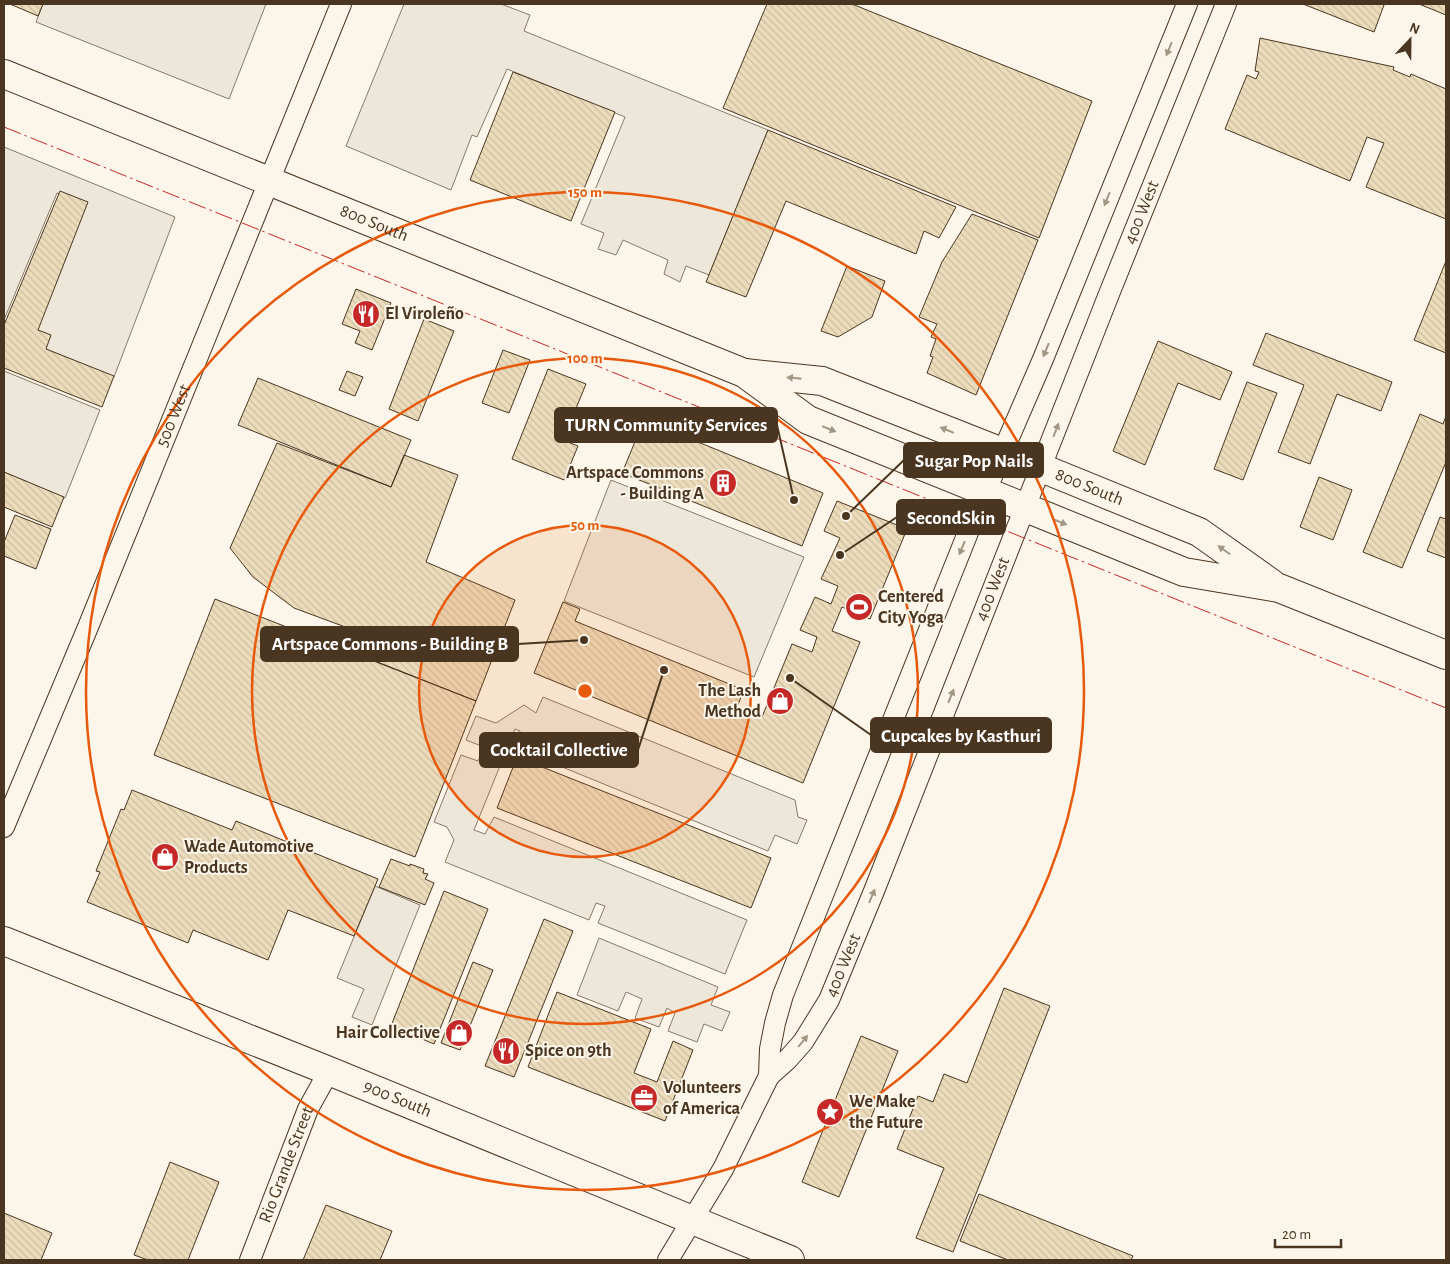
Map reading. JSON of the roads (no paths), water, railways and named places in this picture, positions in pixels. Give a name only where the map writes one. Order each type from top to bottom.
[{"type":"street","name":"500 West","points":[[4,827],[92,618],[341,4]]},
{"type":"street","name":"400 West","points":[[668,1260],[694,1220],[723,1169],[768,1076],[770,1049],[783,995],[985,492],[1043,358],[1187,4]]},
{"type":"street","name":"400 West","points":[[768,1076],[787,1060],[803,1042],[830,1000],[1042,468],[1109,294],[1226,4]]},
{"type":"street","name":"800 South","points":[[4,74],[744,373],[808,420],[985,492],[1184,572],[1279,588],[1446,655]]},
{"type":"street","name":"800 South","points":[[744,373],[822,381],[1042,468],[1199,532],[1279,588]]},
{"type":"street","name":"900 South","points":[[4,940],[790,1260]]},
{"type":"street","name":"Rio Grande Street","points":[[250,1260],[308,1109],[329,1071]]},
{"type":"place","name":"El Viroleño","points":[[366,314]]},
{"type":"place","name":"Artspace Commons - Building A","points":[[723,483]]},
{"type":"place","name":"TURN Community Services","points":[[794,500]]},
{"type":"place","name":"Sugar Pop Nails","points":[[846,516]]},
{"type":"place","name":"SecondSkin","points":[[840,555]]},
{"type":"place","name":"Centered City Yoga","points":[[859,607]]},
{"type":"place","name":"Artspace Commons - Building B","points":[[584,640]]},
{"type":"place","name":"Cocktail Collective","points":[[664,670]]},
{"type":"place","name":"Cupcakes by Kasthuri","points":[[790,678]]},
{"type":"place","name":"The Lash Method","points":[[780,701]]},
{"type":"place","name":"Wade Automotive Products","points":[[165,857]]},
{"type":"place","name":"Hair Collective","points":[[459,1033]]},
{"type":"place","name":"Spice on 9th","points":[[506,1051]]},
{"type":"place","name":"Volunteers of America","points":[[644,1098]]},
{"type":"place","name":"We Make the Future","points":[[830,1112]]}]
